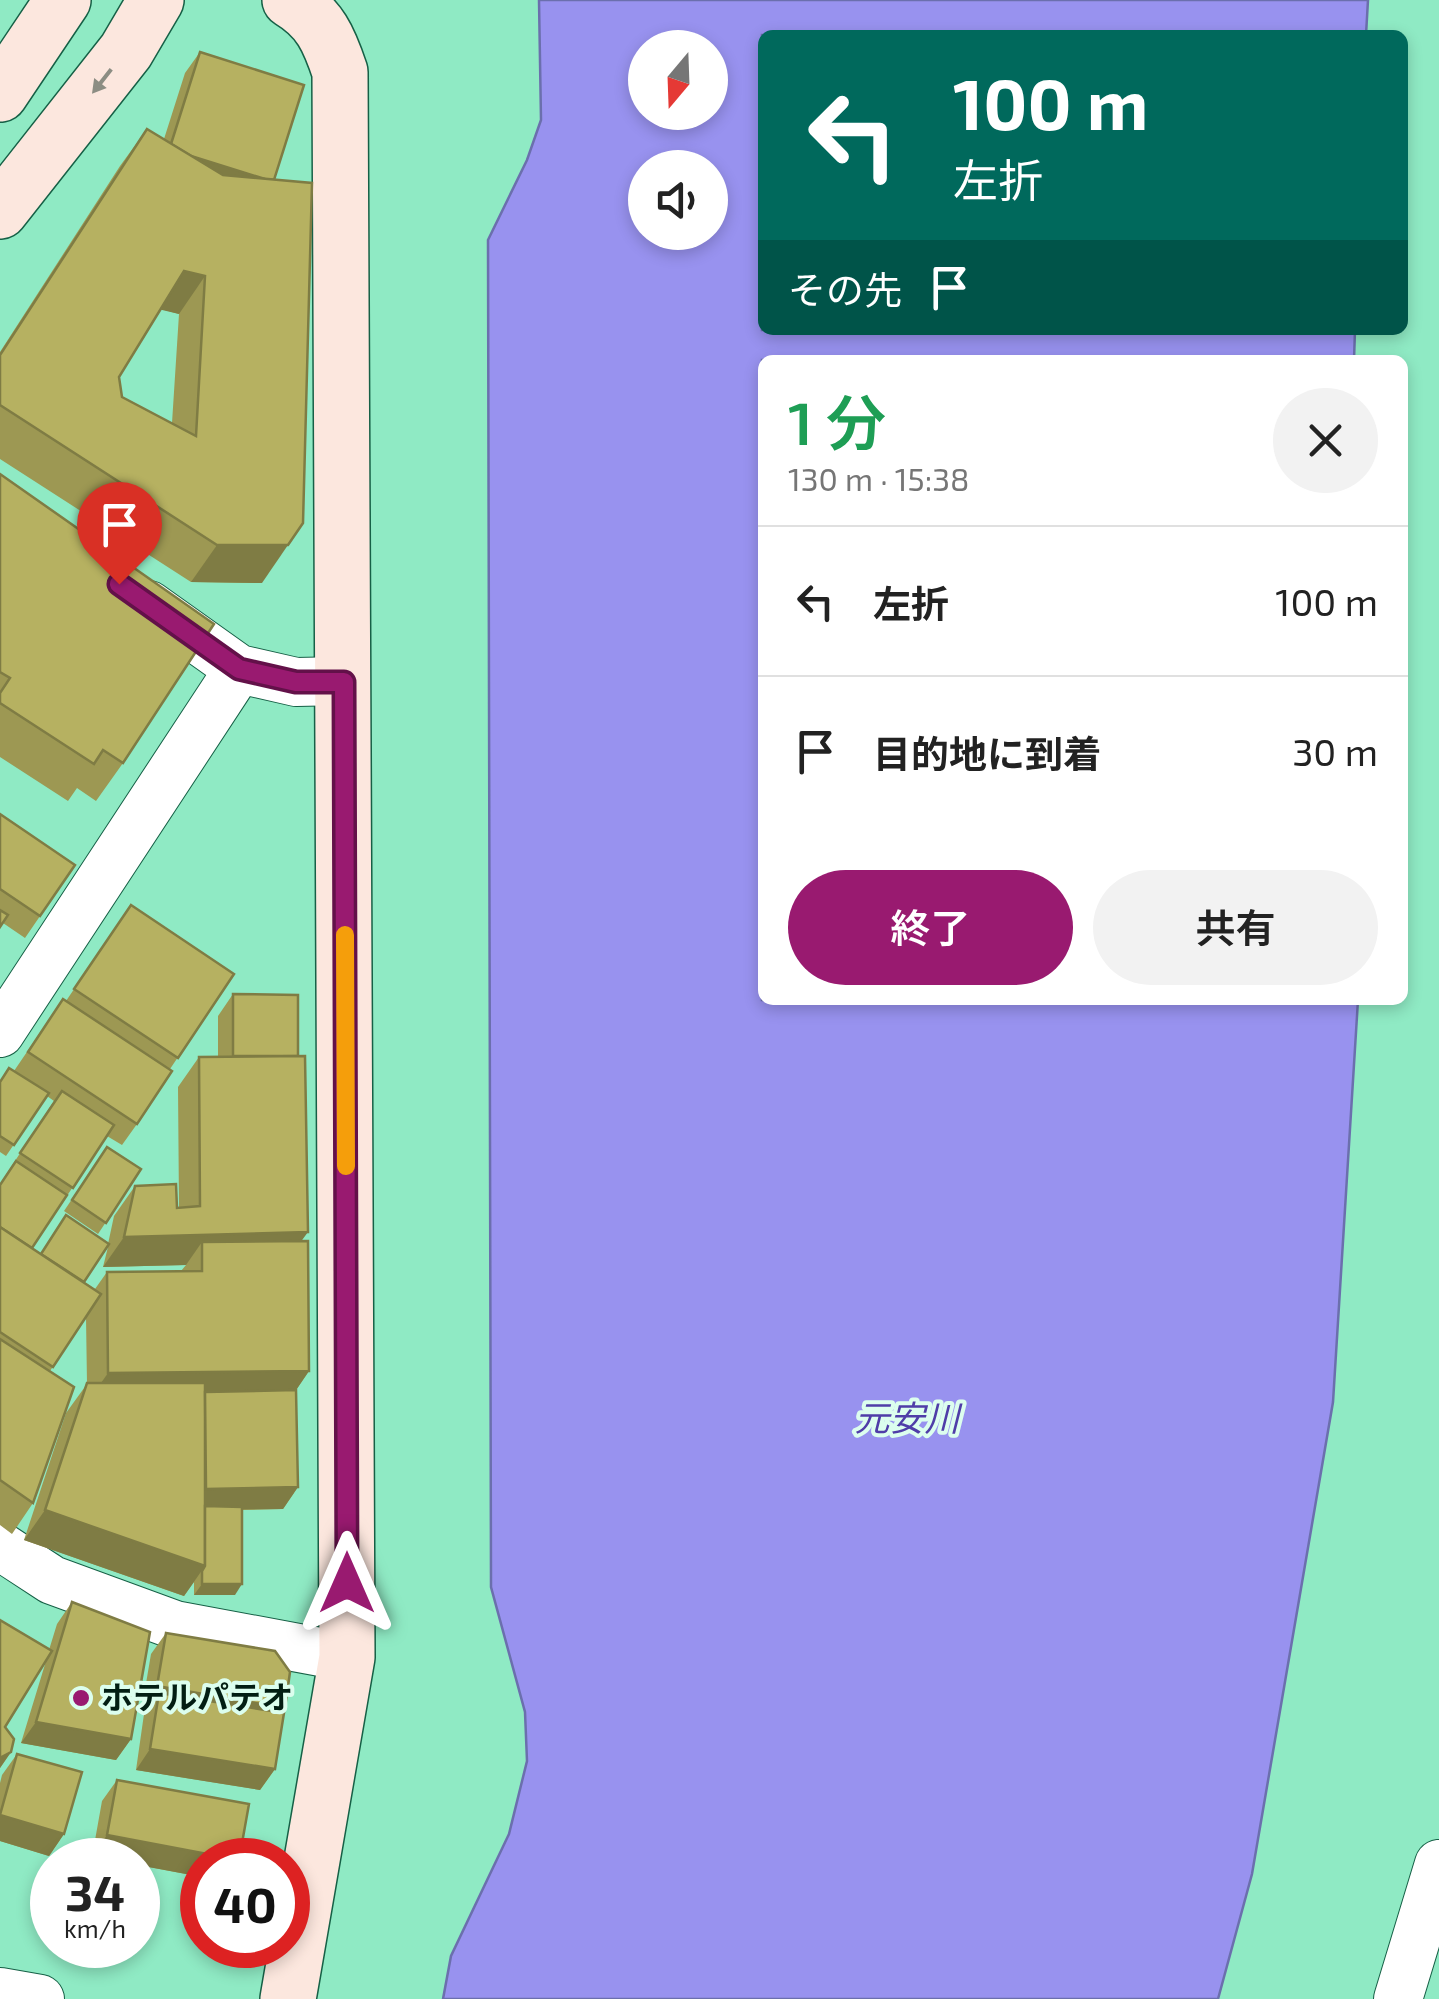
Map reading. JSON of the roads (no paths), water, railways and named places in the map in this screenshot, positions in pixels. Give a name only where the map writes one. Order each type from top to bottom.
[{"type":"street","points":[[0,94],[62,0]]},
{"type":"street","points":[[0,211],[126,51],[156,0]]},
{"type":"street","points":[[288,1999],[347,1657],[340,72],[326,32],[308,11],[290,0]]},
{"type":"street","points":[[111,578],[239,669],[296,682],[344,682]]},
{"type":"street","points":[[0,1032],[239,669]]},
{"type":"street","points":[[0,1546],[52,1580],[175,1625],[347,1657]]},
{"type":"street","points":[[1398,1999],[1438,1874]]},
{"type":"street","points":[[0,1992],[40,1999]]},
{"type":"water","name":"元安川","points":[[539,0],[1368,0],[1366,30],[758,30],[758,335],[1355,335],[1354,355],[758,355],[758,1005],[1358,1005],[1333,1402],[1252,1874],[1218,1999],[443,1999],[451,1956],[509,1834],[527,1761],[525,1712],[491,1587],[488,240],[527,160],[541,120]]},
{"type":"place","name":"ホテルパテオ","points":[[81,1698]]}]
